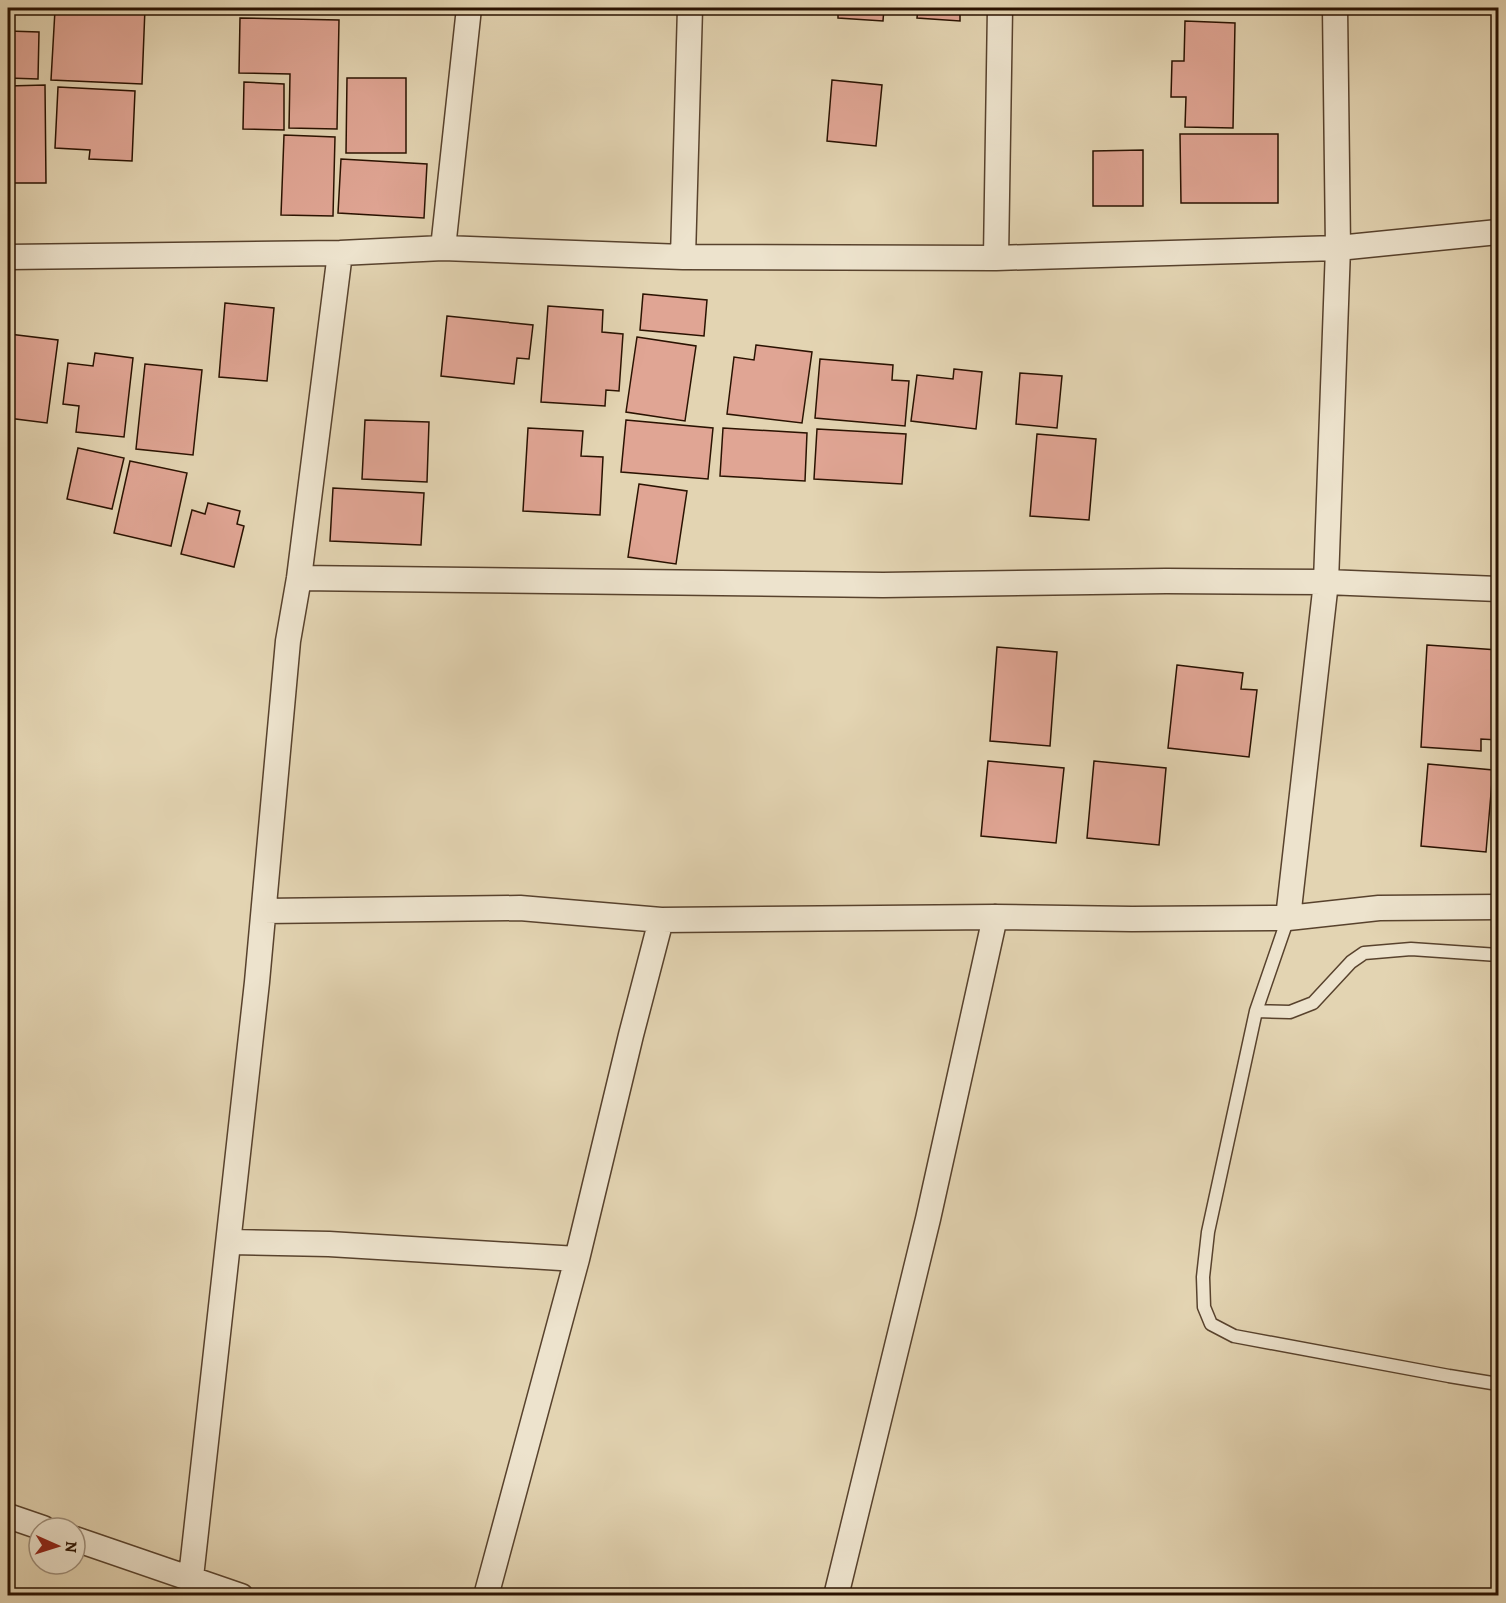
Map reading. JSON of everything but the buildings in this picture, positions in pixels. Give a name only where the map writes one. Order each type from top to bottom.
[{"type":"street","points":[[443,248],[469,8]]},
{"type":"street","points":[[683,257],[690,8]]},
{"type":"street","points":[[996,258],[1000,8]]},
{"type":"street","points":[[1288,918],[1326,582],[1338,248],[1335,8]]},
{"type":"street","points":[[8,257],[340,253],[443,248],[683,257],[996,258],[1338,248],[1498,232]]},
{"type":"street","points":[[191,1577],[230,1242],[264,911],[288,641],[299,578],[340,253]]},
{"type":"street","points":[[299,578],[883,585],[1166,581],[1326,582],[1498,590]]},
{"type":"street","points":[[264,911],[520,908],[661,920],[995,917],[1132,919],[1288,918],[1379,909],[1498,907]]},
{"type":"street","points":[[836,1596],[928,1219],[995,917]]},
{"type":"street","points":[[486,1596],[577,1259],[661,920]]},
{"type":"street","points":[[230,1242],[329,1244],[577,1259]]},
{"type":"street","points":[[8,1516],[27,1523]]},
{"type":"street","points":[[87,1543],[241,1596]]},
{"type":"lane","points":[[1288,918],[1256,1011],[1208,1232],[1203,1277],[1204,1307],[1211,1324],[1234,1336],[1498,1384]]},
{"type":"lane","points":[[1256,1011],[1290,1012],[1312,1003],[1350,962],[1364,953],[1412,949],[1498,955]]}]
